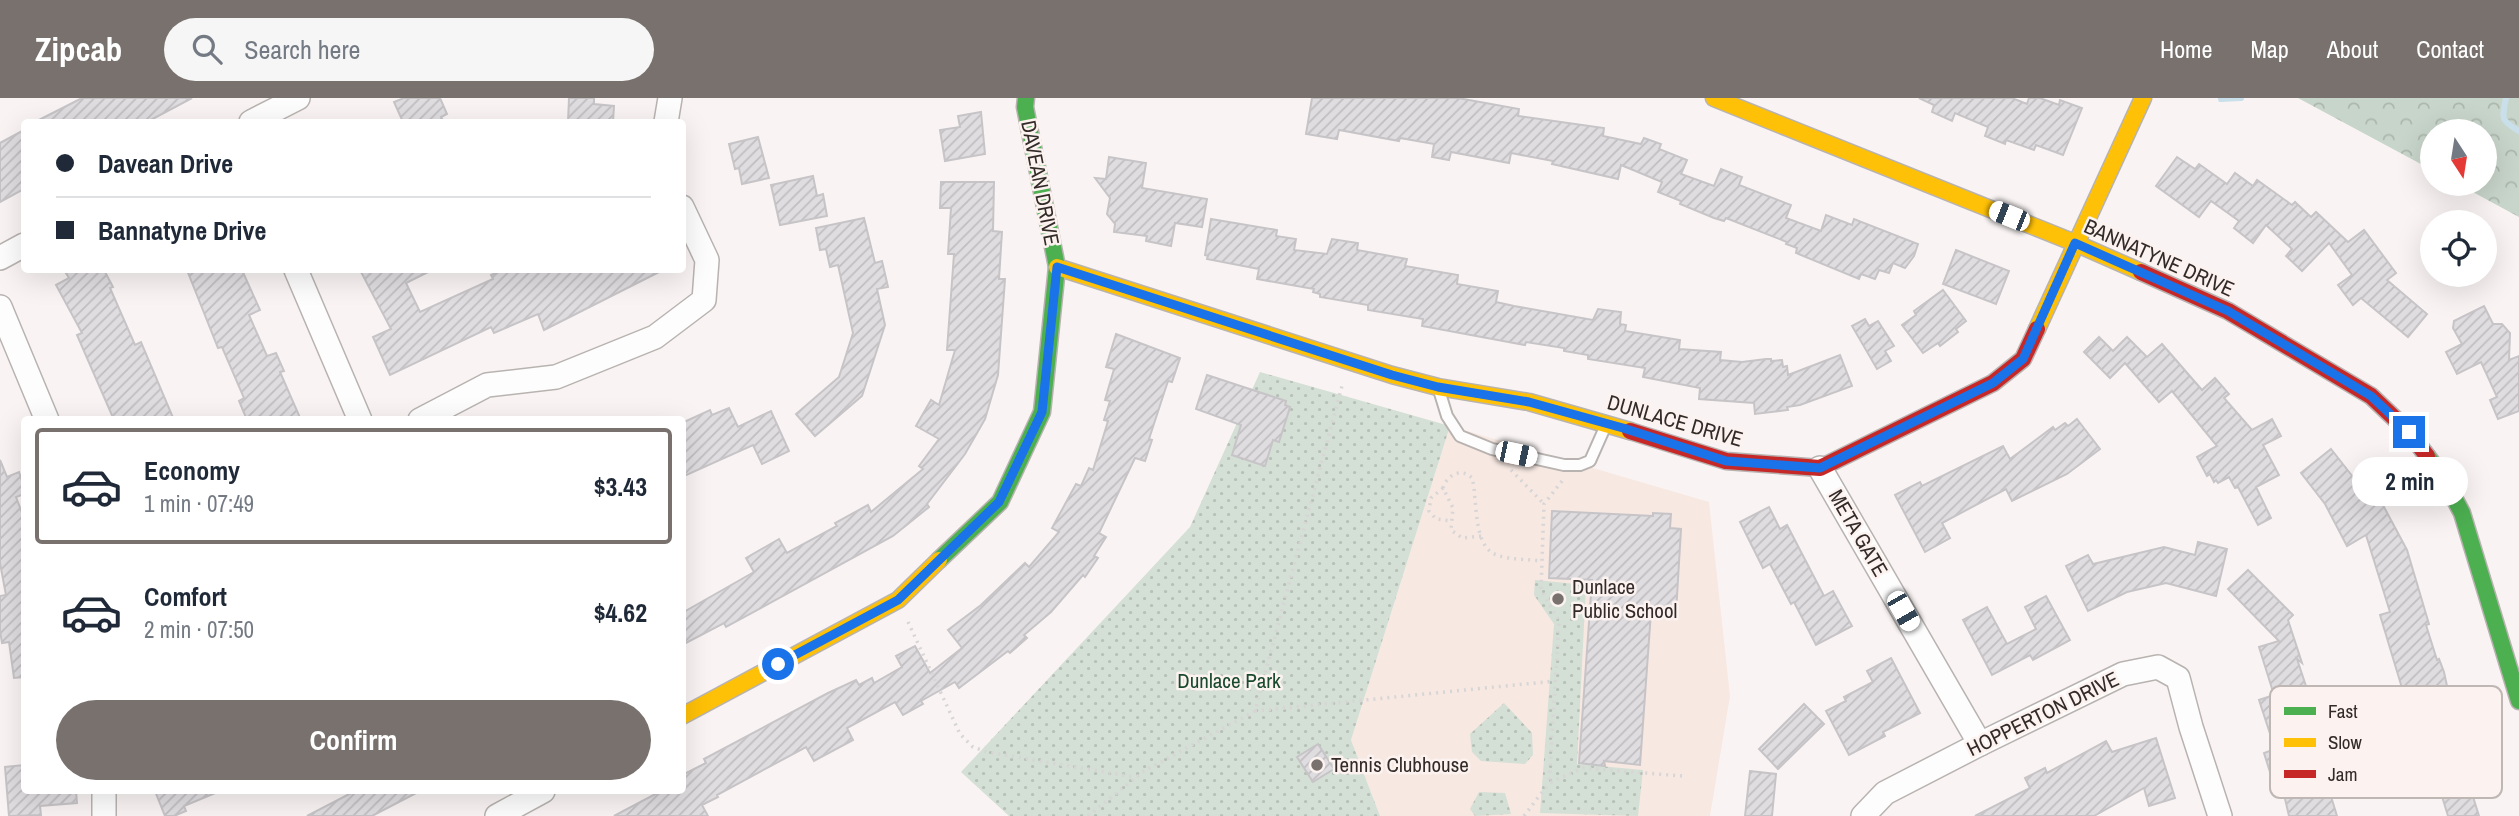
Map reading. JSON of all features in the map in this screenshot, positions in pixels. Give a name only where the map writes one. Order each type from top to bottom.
[{"type":"street","points":[[257,119],[298,98]]},
{"type":"street","points":[[666,119],[670,98]]},
{"type":"street","name":"DAVEAN DRIVE","points":[[686,714],[898,600],[999,502],[1042,412],[1057,267],[1025,107],[1026,98]]},
{"type":"street","name":"BANNATYNE DRIVE","points":[[1714,98],[2075,243],[2228,311],[2371,396],[2409,432],[2444,479],[2462,513],[2519,701]]},
{"type":"street","points":[[1820,468],[1993,383],[2023,359],[2143,98]]},
{"type":"street","points":[[428,416],[487,385],[556,377],[655,337],[704,300],[707,260],[686,215]]},
{"type":"street","points":[[0,258],[21,247]]},
{"type":"street","name":"DUNLACE DRIVE","points":[[1057,267],[1438,387],[1529,402],[1726,461],[1820,468]]},
{"type":"street","points":[[297,273],[358,416]]},
{"type":"street","points":[[0,307],[45,416]]},
{"type":"street","name":"META GATE","points":[[1820,468],[1980,744]]},
{"type":"street","name":"HOPPERTON DRIVE","points":[[1863,816],[1885,793],[1980,744],[2123,674],[2158,667],[2178,678],[2220,816]]},
{"type":"street","points":[[104,794],[104,816]]},
{"type":"street","points":[[497,816],[537,794]]},
{"type":"lane","points":[[1438,387],[1447,416],[1456,431],[1466,440],[1492,449],[1575,466],[1591,460],[1607,424]]},
{"type":"path","points":[[1255,711],[1349,360]]},
{"type":"path","points":[[1492,449],[1544,504]]},
{"type":"path","points":[[1549,783],[1559,621],[1541,590],[1544,504],[1575,466]]},
{"type":"path","points":[[1452,521],[1436,519],[1429,511],[1431,498],[1454,473],[1465,473],[1472,478],[1481,536],[1489,551],[1498,555],[1542,561]]},
{"type":"path","points":[[1443,488],[1453,509],[1451,530],[1459,538],[1481,536]]},
{"type":"path","points":[[898,600],[958,730],[968,744],[983,751],[1134,777]]},
{"type":"path","points":[[1088,816],[1134,777],[1255,711],[1555,681]]},
{"type":"path","points":[[1524,816],[1549,783],[1583,768],[1682,776]]},
{"type":"shaded area","name":"Dunlace Public School","points":[[1450,426],[1709,502],[1730,696],[1710,816],[1380,816],[1351,740]]},
{"type":"green space","points":[[2298,98],[2519,98],[2519,217],[2480,196],[2497,196],[2497,119],[2420,119],[2420,164]]},
{"type":"green space","name":"Dunlace Park","points":[[1260,372],[1450,426],[1351,740],[1380,816],[1009,816],[961,772],[1190,527]]},
{"type":"green space","points":[[1535,580],[1586,585],[1577,764],[1643,770],[1638,816],[1540,813],[1554,624],[1534,595]]},
{"type":"green space","points":[[1504,703],[1532,733],[1533,755],[1525,764],[1481,761],[1472,752],[1470,734]]},
{"type":"green space","points":[[1479,792],[1505,793],[1511,814],[1475,816],[1470,809]]},
{"type":"building","points":[[82,98],[192,98],[153,119],[41,119]]},
{"type":"building","points":[[404,98],[440,98],[447,114],[441,117],[442,119],[402,119],[394,102]]},
{"type":"building","points":[[569,98],[594,98],[594,104],[614,106],[613,119],[568,119]]},
{"type":"building","points":[[1312,98],[1458,98],[1519,109],[1518,116],[1604,128],[1603,136],[1641,144],[1644,138],[1661,144],[1659,149],[1687,160],[1681,174],[1714,186],[1721,169],[1742,177],[1739,185],[1791,205],[1786,218],[1821,231],[1826,215],[1852,225],[1854,219],[1918,244],[1914,256],[1905,268],[1893,263],[1889,273],[1879,270],[1875,279],[1861,274],[1859,279],[1796,253],[1797,248],[1786,244],[1787,242],[1726,218],[1724,221],[1714,218],[1680,204],[1681,201],[1658,192],[1662,182],[1621,165],[1618,179],[1552,164],[1553,161],[1511,153],[1509,163],[1451,152],[1449,160],[1432,157],[1434,144],[1400,138],[1399,141],[1339,130],[1337,139],[1306,134]]},
{"type":"building","points":[[1919,98],[2012,98],[2027,104],[2029,98],[2040,98],[2059,105],[2060,100],[2082,108],[2063,155],[2036,145],[2034,150],[2006,140],[2005,144],[1985,136],[1988,127],[1955,113],[1952,121],[1932,112],[1934,105]]},
{"type":"building","points":[[981,112],[985,154],[945,161],[940,130],[960,127],[958,116]]},
{"type":"building","points":[[21,132],[21,191],[0,202],[0,143]]},
{"type":"building","points":[[758,137],[769,178],[742,184],[729,144]]},
{"type":"building","points":[[1109,157],[1146,163],[1142,188],[1207,199],[1202,227],[1175,223],[1171,246],[1146,241],[1147,236],[1114,232],[1115,224],[1107,214],[1110,198],[1095,178],[1106,179]]},
{"type":"building","points":[[2177,157],[2195,169],[2199,164],[2227,184],[2235,173],[2253,186],[2257,180],[2292,205],[2295,202],[2311,217],[2316,212],[2348,242],[2364,230],[2396,273],[2387,280],[2427,314],[2408,337],[2361,298],[2353,305],[2338,285],[2352,275],[2329,243],[2302,271],[2286,256],[2292,249],[2266,225],[2253,243],[2234,228],[2239,221],[2211,201],[2199,217],[2156,186]]},
{"type":"building","points":[[813,176],[817,196],[823,194],[827,216],[780,225],[771,185]]},
{"type":"building","points":[[941,182],[994,182],[993,231],[1002,232],[999,279],[1005,279],[998,375],[985,419],[965,454],[927,504],[929,507],[893,536],[726,627],[724,623],[686,643],[686,611],[754,572],[746,558],[779,539],[787,553],[837,526],[835,523],[868,505],[871,512],[923,469],[919,466],[939,439],[916,426],[931,400],[939,405],[955,350],[947,350],[954,254],[948,254],[951,208],[940,208]]},
{"type":"building","points":[[864,218],[875,263],[882,261],[888,287],[877,289],[885,325],[862,396],[815,436],[796,414],[839,377],[853,333],[838,265],[830,267],[826,249],[820,250],[816,228]]},
{"type":"building","points":[[1211,219],[1277,230],[1276,236],[1296,239],[1294,250],[1327,254],[1332,239],[1358,243],[1357,250],[1407,259],[1405,266],[1458,275],[1457,284],[1498,291],[1496,302],[1593,320],[1598,309],[1621,312],[1620,324],[1626,325],[1625,331],[1680,340],[1679,349],[1721,352],[1720,360],[1782,360],[1783,367],[1787,366],[1788,375],[1840,355],[1852,386],[1787,407],[1788,410],[1755,414],[1754,403],[1699,399],[1700,388],[1643,377],[1645,368],[1588,359],[1588,355],[1564,351],[1564,348],[1526,342],[1525,345],[1422,326],[1423,319],[1368,310],[1368,305],[1320,297],[1320,294],[1313,292],[1314,289],[1257,279],[1259,269],[1207,259],[1208,256],[1205,255]]},
{"type":"building","points":[[1956,250],[2009,271],[1996,304],[1943,284]]},
{"type":"building","points":[[66,273],[106,273],[135,345],[141,342],[172,416],[112,416],[77,335],[82,333],[56,285],[69,278]]},
{"type":"building","points":[[188,273],[243,273],[260,310],[249,315],[267,356],[276,353],[284,371],[280,372],[299,416],[245,416],[239,401],[244,398],[222,347],[218,348]]},
{"type":"building","points":[[362,273],[426,273],[406,283],[420,312],[493,279],[491,275],[495,273],[657,273],[544,330],[538,314],[494,333],[491,327],[390,375],[373,337],[391,329]]},
{"type":"building","points":[[1943,290],[1966,321],[1956,329],[1958,332],[1940,346],[1938,343],[1923,353],[1902,325],[1916,315],[1914,311]]},
{"type":"building","points":[[2484,306],[2493,324],[2502,324],[2510,333],[2509,360],[2519,356],[2519,411],[2498,419],[2490,400],[2497,397],[2481,362],[2457,374],[2446,352],[2462,344],[2453,328],[2454,321]]},
{"type":"building","points":[[1865,319],[1869,326],[1878,321],[1894,346],[1885,351],[1891,361],[1877,369],[1852,326]]},
{"type":"building","points":[[1116,334],[1180,358],[1172,382],[1168,381],[1149,439],[1152,440],[1145,461],[1135,458],[1099,533],[1106,537],[1094,556],[1098,558],[1085,577],[1083,575],[1051,612],[1024,635],[1027,638],[959,688],[955,682],[921,701],[923,704],[903,715],[895,702],[847,728],[853,740],[814,761],[806,747],[717,795],[718,797],[702,805],[708,816],[614,816],[655,794],[686,794],[686,773],[706,763],[704,759],[856,680],[859,685],[872,678],[874,683],[902,667],[896,656],[915,646],[930,673],[962,648],[948,630],[981,605],[1025,563],[1029,567],[1059,532],[1052,528],[1076,484],[1081,486],[1089,468],[1093,470],[1108,421],[1104,420],[1110,401],[1105,400],[1114,369],[1106,367]]},
{"type":"building","points":[[2099,337],[2113,351],[2127,337],[2147,357],[2162,344],[2202,390],[2215,378],[2229,394],[2224,398],[2252,430],[2272,419],[2281,436],[2263,445],[2279,475],[2256,487],[2271,518],[2258,525],[2238,487],[2235,488],[2229,477],[2218,483],[2216,480],[2214,482],[2210,474],[2207,476],[2197,457],[2217,446],[2172,391],[2159,402],[2125,363],[2110,378],[2084,352]]},
{"type":"building","points":[[1207,375],[1286,401],[1285,405],[1290,407],[1279,442],[1273,440],[1265,466],[1232,455],[1241,425],[1196,409]]},
{"type":"building","points":[[729,408],[738,427],[771,411],[789,451],[762,464],[753,445],[686,475],[686,421],[710,410],[712,415]]},
{"type":"building","points":[[2077,419],[2100,449],[2067,474],[2012,501],[2006,489],[1942,523],[1950,538],[1925,552],[1895,495],[1920,482],[1922,486],[2003,446],[2010,459],[2053,427],[2055,430],[2065,423],[2068,426]]},
{"type":"building","points":[[2331,449],[2368,496],[2376,492],[2407,550],[2429,624],[2426,625],[2447,686],[2401,686],[2380,615],[2390,612],[2366,535],[2347,546],[2325,504],[2301,473]]},
{"type":"building","points":[[0,460],[7,477],[19,472],[21,478],[21,495],[16,497],[21,510],[21,677],[14,678],[9,642],[2,643],[0,596],[6,595],[0,563]]},
{"type":"building","points":[[1769,507],[1780,529],[1787,525],[1824,596],[1833,591],[1852,626],[1816,645],[1794,602],[1791,604],[1770,564],[1763,568],[1740,522]]},
{"type":"building","points":[[1552,511],[1653,516],[1653,513],[1671,514],[1670,528],[1681,529],[1676,613],[1651,612],[1640,765],[1604,761],[1605,766],[1579,763],[1592,580],[1549,578]]},
{"type":"building","points":[[2198,542],[2227,549],[2216,596],[2166,583],[2127,592],[2088,611],[2066,566],[2088,555],[2093,564],[2164,547],[2195,555]]},
{"type":"building","points":[[2248,570],[2293,615],[2288,620],[2302,663],[2297,659],[2306,686],[2271,686],[2259,647],[2279,641],[2228,589]]},
{"type":"building","points":[[2046,596],[2070,640],[2033,660],[2030,655],[1992,675],[1963,620],[1987,607],[2007,644],[2036,629],[2025,607]]},
{"type":"building","points":[[1891,658],[1920,713],[1883,732],[1885,736],[1849,755],[1826,711],[1846,701],[1844,697],[1873,682],[1867,671]]},
{"type":"building","points":[[2270,696],[2270,734],[2259,700]]},
{"type":"building","points":[[1804,704],[1824,724],[1778,769],[1759,749]]},
{"type":"building","points":[[2156,738],[2175,798],[2149,806],[2144,788],[2094,816],[1975,816],[2030,788],[2025,778],[2045,768],[2047,773],[2106,741],[2112,752]]},
{"type":"building","name":"Tennis Clubhouse","points":[[1318,744],[1334,769],[1313,782],[1297,757]]},
{"type":"building","points":[[2270,751],[2270,772],[2264,753]]},
{"type":"building","points":[[21,765],[21,794],[76,794],[77,803],[40,806],[41,815],[9,816],[5,767]]},
{"type":"building","points":[[1750,771],[1776,774],[1772,816],[1745,816]]},
{"type":"building","points":[[156,794],[213,794],[184,806],[186,811],[165,816]]},
{"type":"building","points":[[349,794],[414,794],[372,816],[307,816]]},
{"type":"building","points":[[2285,798],[2331,798],[2337,816],[2289,816]]},
{"type":"building","points":[[2442,798],[2473,798],[2479,816],[2448,816]]},
{"type":"waterway","points":[[2221,99],[2241,98]]},
{"type":"waterway","points":[[2506,98],[2505,121],[2519,131]]},
{"type":"traffic: fast","points":[[939,560],[1000,502],[1042,412],[1057,267],[1025,107],[1026,98]]},
{"type":"traffic: fast","points":[[2427,456],[2444,479],[2462,513],[2519,701]]},
{"type":"traffic: slow","points":[[1714,98],[2141,272]]},
{"type":"traffic: slow","points":[[2037,329],[2143,98]]},
{"type":"traffic: slow","points":[[1057,267],[1392,375],[1438,387],[1529,402],[1630,431]]},
{"type":"traffic: slow","points":[[686,714],[898,600],[939,560]]},
{"type":"traffic: jam","points":[[2141,272],[2228,311],[2371,396],[2409,432],[2427,456]]},
{"type":"traffic: jam","points":[[1630,431],[1726,461],[1820,468],[1993,383],[2023,359],[2037,329]]},
{"type":"place","name":"Dunlace Public School","points":[[1558,599]]},
{"type":"place","name":"Tennis Clubhouse","points":[[1317,765]]},
{"type":"route","points":[[778,664],[898,600],[999,502],[1042,412],[1057,267],[1392,375],[1438,387],[1529,402],[1726,461],[1820,468],[1993,383],[2023,359],[2075,243],[2228,311],[2371,396],[2409,432]]}]
